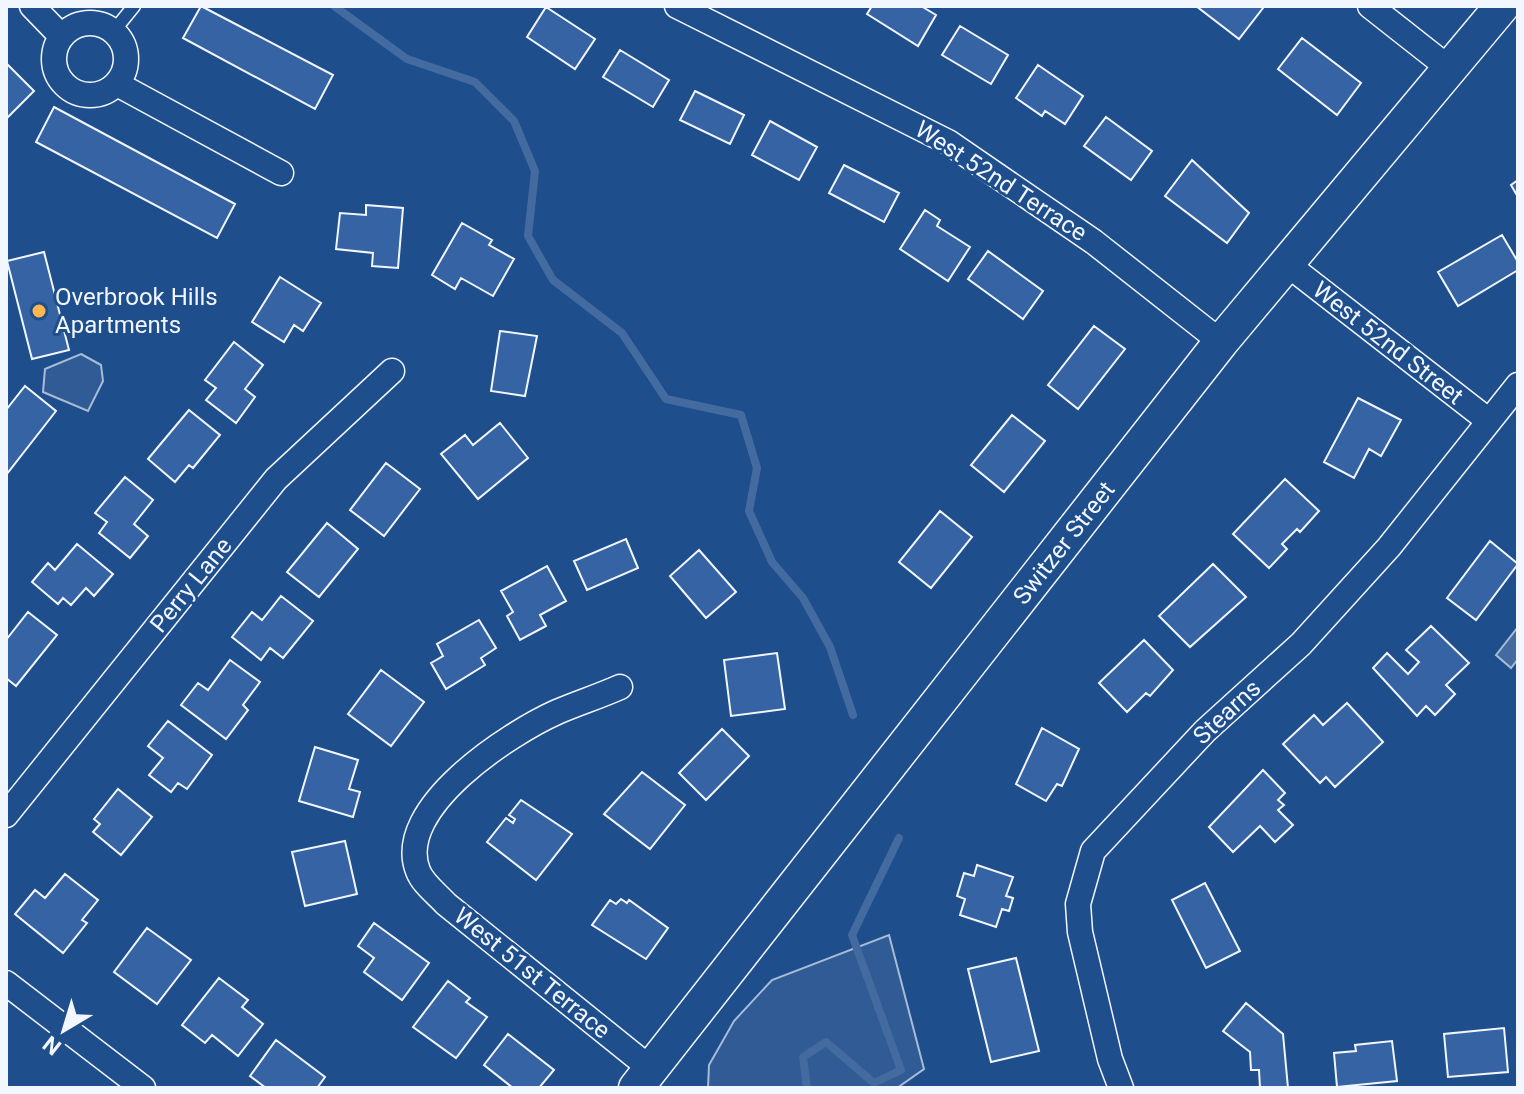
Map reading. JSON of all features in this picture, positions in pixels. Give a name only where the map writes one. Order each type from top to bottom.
[{"type":"street","points":[[32,6],[61,36]]},
{"type":"street","name":"West 52nd Terrace","points":[[677,6],[948,142],[1094,242],[1221,342]]},
{"type":"street","points":[[1370,6],[1450,69]]},
{"type":"street","name":"Switzer Street","points":[[643,1078],[1221,342],[1502,6]]},
{"type":"street","points":[[92,23],[113,32],[125,51],[123,74],[117,84],[95,95],[71,91],[62,83],[54,60],[61,36],[70,29],[92,23]]},
{"type":"street","points":[[117,84],[281,173]]},
{"type":"street","name":"West 52nd Street","points":[[1287,264],[1489,421]]},
{"type":"street","name":"Perry Lane","points":[[6,815],[276,479],[392,371]]},
{"type":"street","name":"Stearns","points":[[1121,1088],[1110,1059],[1080,932],[1078,904],[1093,851],[1205,731],[1301,644],[1389,547],[1518,385]]},
{"type":"street","name":"West 51st Terrace","points":[[620,687],[558,712],[518,733],[465,771],[425,818],[414,844],[418,872],[446,904],[643,1078]]},
{"type":"street","points":[[6,983],[143,1088]]},
{"type":"lane","points":[[113,32],[134,6]]},
{"type":"shaded area","points":[[81,354],[101,365],[103,381],[88,411],[43,392],[45,369]]},
{"type":"shaded area","points":[[1518,627],[1518,659],[1511,668],[1496,655]]},
{"type":"shaded area","points":[[889,935],[924,1069],[897,1088],[708,1088],[709,1065],[734,1021],[772,980]]},
{"type":"building","points":[[201,6],[333,75],[315,109],[183,38]]},
{"type":"building","points":[[872,6],[921,6],[936,15],[918,46],[867,14]]},
{"type":"building","points":[[1196,6],[1260,6],[1263,8],[1239,39]]},
{"type":"building","points":[[546,7],[595,39],[575,69],[527,37]]},
{"type":"building","points":[[960,26],[1008,55],[991,84],[942,55]]},
{"type":"building","points":[[1302,38],[1361,83],[1337,115],[1278,69]]},
{"type":"building","points":[[620,50],[669,80],[653,107],[603,77]]},
{"type":"building","points":[[6,63],[34,91],[6,119]]},
{"type":"building","points":[[1038,65],[1083,96],[1065,124],[1045,111],[1042,116],[1016,98]]},
{"type":"building","points":[[695,91],[744,115],[730,144],[680,120]]},
{"type":"building","points":[[54,107],[235,204],[217,238],[36,142]]},
{"type":"building","points":[[1106,117],[1152,151],[1131,180],[1084,146]]},
{"type":"building","points":[[770,121],[817,147],[799,180],[752,155]]},
{"type":"building","points":[[1192,160],[1249,213],[1227,243],[1165,196]]},
{"type":"building","points":[[844,165],[899,193],[884,222],[829,193]]},
{"type":"building","points":[[1518,180],[1518,197],[1511,185]]},
{"type":"building","points":[[366,205],[403,208],[398,268],[372,266],[373,253],[336,249],[340,213],[366,215]]},
{"type":"building","points":[[925,210],[940,220],[937,226],[970,247],[948,281],[900,249]]},
{"type":"building","points":[[462,223],[492,240],[489,245],[514,259],[493,296],[461,278],[455,289],[432,275]]},
{"type":"building","points":[[1502,235],[1518,262],[1518,270],[1458,306],[1438,272]]},
{"type":"building","points":[[988,251],[1043,291],[1023,319],[968,279]]},
{"type":"building","name":"Overbrook Hills Apartments","points":[[44,252],[69,350],[32,359],[7,261]]},
{"type":"building","points":[[280,277],[321,303],[303,331],[294,325],[284,342],[252,322]]},
{"type":"building","points":[[1094,326],[1125,349],[1078,409],[1048,385]]},
{"type":"building","points":[[500,331],[537,336],[525,396],[491,391]]},
{"type":"building","points":[[234,342],[263,365],[245,389],[255,397],[236,423],[206,400],[216,388],[205,380]]},
{"type":"building","name":"Overbrook Hills Apartments","points":[[25,386],[56,411],[6,475],[6,410]]},
{"type":"building","points":[[1358,398],[1401,420],[1381,456],[1369,449],[1354,478],[1324,462]]},
{"type":"building","points":[[189,410],[220,435],[193,468],[189,465],[175,482],[148,459]]},
{"type":"building","points":[[1012,415],[1045,441],[1004,492],[971,465]]},
{"type":"building","points":[[500,423],[528,458],[478,499],[441,454],[465,435],[473,445]]},
{"type":"building","points":[[386,463],[420,489],[384,536],[350,510]]},
{"type":"building","points":[[125,477],[153,500],[134,524],[148,536],[130,558],[99,533],[107,522],[95,513]]},
{"type":"building","points":[[1285,479],[1319,511],[1300,532],[1297,529],[1282,544],[1287,549],[1269,568],[1233,534]]},
{"type":"building","points":[[940,511],[972,537],[931,588],[899,562]]},
{"type":"building","points":[[327,523],[358,549],[319,597],[287,572]]},
{"type":"building","points":[[626,539],[638,568],[587,590],[574,561]]},
{"type":"building","points":[[1490,541],[1518,564],[1476,620],[1447,598]]},
{"type":"building","points":[[77,544],[113,574],[94,596],[86,588],[71,605],[63,598],[58,604],[32,582],[48,563],[55,570]]},
{"type":"building","points":[[699,550],[736,592],[706,618],[670,576]]},
{"type":"building","points":[[1213,564],[1246,597],[1190,647],[1159,616]]},
{"type":"building","points":[[547,566],[566,601],[540,615],[546,626],[520,640],[507,616],[513,612],[501,591]]},
{"type":"building","points":[[281,596],[313,621],[283,658],[270,648],[261,660],[232,637],[252,612],[262,620]]},
{"type":"building","points":[[28,612],[57,635],[16,686],[6,678],[6,640]]},
{"type":"building","points":[[479,620],[496,648],[481,658],[485,665],[446,689],[431,663],[443,656],[437,644]]},
{"type":"building","points":[[1431,626],[1469,663],[1446,685],[1455,694],[1435,715],[1426,706],[1417,716],[1373,668],[1387,653],[1408,674],[1419,662],[1406,650]]},
{"type":"building","points":[[1144,640],[1173,670],[1150,696],[1146,693],[1127,712],[1099,683]]},
{"type":"building","points":[[777,653],[785,709],[731,716],[724,660]]},
{"type":"building","points":[[230,660],[260,682],[243,705],[248,710],[226,739],[181,705],[198,683],[208,690]]},
{"type":"building","points":[[381,670],[424,702],[391,746],[348,714]]},
{"type":"building","points":[[1347,703],[1383,742],[1335,787],[1326,777],[1320,783],[1283,744],[1314,715],[1323,725]]},
{"type":"building","points":[[168,721],[212,755],[187,789],[178,783],[171,792],[149,775],[163,758],[148,746]]},
{"type":"building","points":[[1042,728],[1079,749],[1062,786],[1057,784],[1046,801],[1016,784]]},
{"type":"building","points":[[722,729],[749,756],[706,800],[679,773]]},
{"type":"building","points":[[315,747],[358,760],[349,789],[360,792],[353,817],[299,801]]},
{"type":"building","points":[[1263,770],[1285,793],[1278,800],[1284,805],[1278,810],[1293,825],[1275,842],[1260,826],[1233,852],[1209,827]]},
{"type":"building","points":[[642,772],[685,805],[650,849],[604,814]]},
{"type":"building","points":[[118,789],[152,817],[121,855],[93,832],[100,824],[94,819]]},
{"type":"building","points":[[521,800],[572,834],[536,880],[487,842],[506,818],[513,823],[515,819],[509,815]]},
{"type":"building","points":[[345,841],[357,894],[305,906],[292,852]]},
{"type":"building","points":[[977,865],[1013,877],[1006,896],[1013,898],[1009,911],[1002,909],[996,927],[960,915],[965,899],[957,896],[964,873],[974,876]]},
{"type":"building","points":[[65,874],[98,900],[82,920],[87,923],[63,953],[15,914],[35,890],[45,898]]},
{"type":"building","points":[[1205,883],[1240,951],[1206,968],[1172,900]]},
{"type":"building","points":[[621,899],[627,903],[629,900],[668,928],[646,959],[592,925],[610,900],[616,904]]},
{"type":"building","points":[[374,923],[429,963],[402,1000],[364,972],[374,958],[358,946]]},
{"type":"building","points":[[147,928],[191,960],[157,1004],[114,972]]},
{"type":"building","points":[[1016,958],[1039,1051],[991,1062],[968,969]]},
{"type":"building","points":[[219,978],[248,1000],[242,1007],[263,1024],[238,1056],[212,1035],[205,1043],[182,1025]]},
{"type":"building","points":[[448,981],[470,998],[466,1002],[487,1017],[456,1058],[413,1027]]},
{"type":"building","points":[[1246,1003],[1283,1034],[1288,1088],[1260,1088],[1259,1070],[1251,1070],[1250,1052],[1223,1031]]},
{"type":"building","points":[[1504,1028],[1508,1072],[1448,1077],[1444,1034]]},
{"type":"building","points":[[508,1034],[554,1070],[539,1088],[513,1088],[484,1065]]},
{"type":"building","points":[[276,1040],[325,1077],[317,1088],[266,1088],[250,1076]]},
{"type":"building","points":[[1392,1041],[1397,1081],[1337,1087],[1334,1053],[1356,1051],[1355,1045]]},
{"type":"waterway","points":[[334,6],[407,59],[475,82],[514,121],[535,171],[528,236],[553,280],[622,333],[666,399],[741,415],[757,468],[749,511],[772,562],[803,598],[830,647],[853,715]]},
{"type":"waterway","points":[[807,1088],[803,1057],[826,1042],[874,1083],[901,1070],[852,935],[899,838]]},
{"type":"place","name":"Overbrook Hills Apartments","points":[[39,311]]}]
